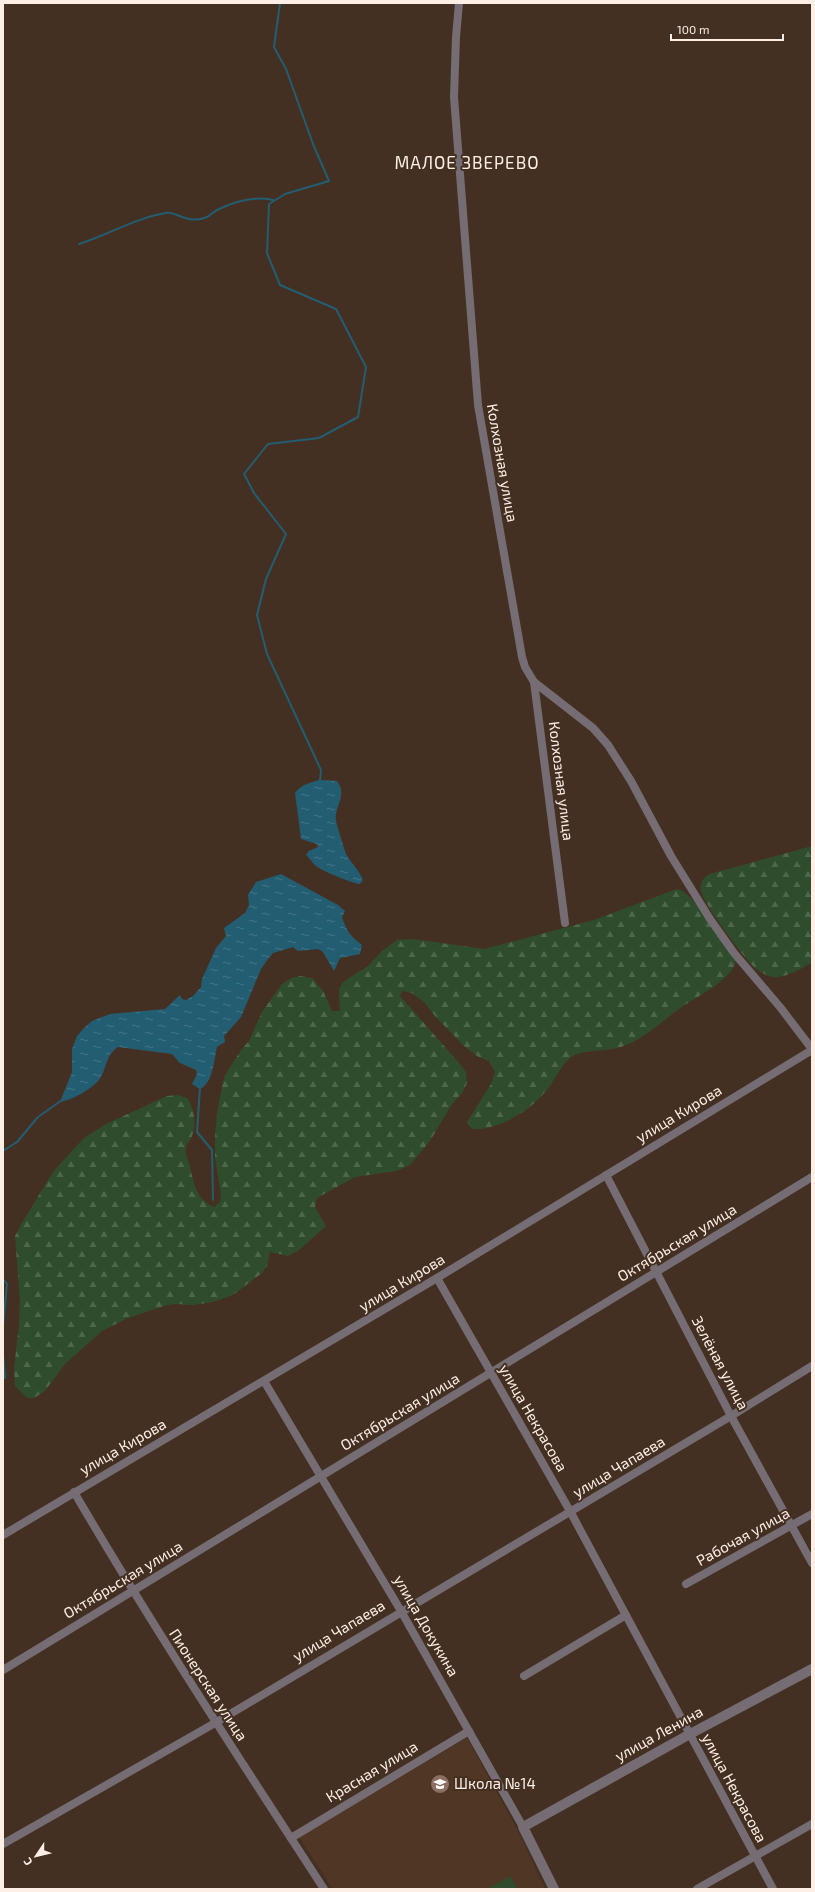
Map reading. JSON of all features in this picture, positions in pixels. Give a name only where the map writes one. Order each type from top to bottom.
[{"type":"street","name":"Колхозная улица","points":[[459,3],[454,97],[478,405],[522,657],[525,667],[534,682],[564,923]]},
{"type":"street","points":[[534,682],[593,728],[608,745],[631,781],[694,895],[734,954],[780,1007],[812,1050]]},
{"type":"street","name":"улица Кирова","points":[[3,1535],[436,1278],[812,1050]]},
{"type":"street","name":"Зелёная улица","points":[[606,1175],[731,1416],[793,1526],[812,1563]]},
{"type":"street","name":"Октябрьская улица","points":[[3,1670],[812,1177]]},
{"type":"street","name":"улица Некрасова","points":[[436,1278],[570,1511],[773,1889]]},
{"type":"street","name":"улица Чапаева","points":[[3,1844],[215,1722],[731,1416],[812,1366]]},
{"type":"street","name":"улица Докукина","points":[[264,1381],[401,1611],[523,1827],[554,1889]]},
{"type":"street","name":"Пионерская улица","points":[[74,1492],[132,1590],[215,1722],[324,1889]]},
{"type":"street","name":"Рабочая улица","points":[[686,1584],[793,1526],[812,1514]]},
{"type":"street","points":[[524,1676],[626,1615]]},
{"type":"street","name":"улица Ленина","points":[[523,1827],[690,1734],[812,1669]]},
{"type":"street","name":"Красная улица","points":[[291,1838],[469,1731]]},
{"type":"street","points":[[697,1889],[812,1824]]},
{"type":"shaded area","name":"Школа №14","points":[[467,1738],[518,1831],[545,1889],[333,1889],[299,1837]]},
{"type":"green space","points":[[812,846],[812,962],[788,975],[772,977],[761,972],[751,964],[723,929],[704,898],[701,891],[701,883],[705,877],[710,874]]},
{"type":"green space","points":[[677,889],[684,892],[700,908],[736,960],[728,975],[720,982],[632,1043],[618,1048],[584,1052],[573,1056],[566,1062],[542,1095],[525,1111],[515,1117],[494,1126],[472,1129],[467,1122],[491,1084],[495,1072],[489,1061],[477,1056],[463,1045],[435,1016],[424,1002],[412,993],[402,991],[400,996],[466,1072],[467,1083],[462,1093],[452,1104],[430,1141],[410,1165],[396,1171],[355,1177],[317,1198],[315,1207],[326,1226],[298,1251],[288,1256],[270,1252],[267,1266],[262,1273],[233,1295],[213,1302],[193,1305],[167,1305],[128,1318],[102,1331],[65,1364],[45,1391],[34,1398],[27,1398],[15,1386],[14,1368],[20,1302],[15,1236],[53,1172],[84,1138],[106,1124],[167,1096],[177,1095],[187,1098],[194,1116],[194,1131],[187,1145],[186,1151],[195,1185],[203,1200],[214,1207],[220,1202],[221,1195],[215,1158],[215,1137],[217,1113],[224,1077],[241,1050],[249,1041],[262,1012],[282,984],[291,978],[300,976],[312,978],[323,991],[332,1011],[340,1011],[339,989],[343,982],[368,966],[382,951],[397,940],[413,939],[484,949],[594,920]]},
{"type":"green space","points":[[510,1876],[518,1889],[488,1889]]},
{"type":"water","points":[[320,780],[337,781],[340,786],[341,796],[336,815],[336,822],[346,854],[363,880],[360,884],[330,874],[315,865],[306,855],[309,851],[318,847],[317,844],[301,839],[295,793],[303,786]]},
{"type":"water","points":[[281,874],[338,905],[345,911],[342,917],[349,933],[362,945],[360,954],[340,958],[334,971],[323,952],[318,949],[298,951],[293,947],[273,953],[261,969],[241,1017],[224,1036],[225,1042],[217,1047],[214,1064],[208,1082],[200,1089],[192,1084],[197,1074],[196,1070],[180,1063],[172,1054],[118,1047],[111,1054],[98,1081],[77,1096],[60,1102],[72,1072],[72,1049],[77,1036],[84,1028],[92,1021],[110,1014],[165,1009],[180,995],[182,999],[186,1000],[193,996],[201,987],[202,979],[216,948],[226,936],[224,928],[245,913],[249,905],[248,895],[256,882]]},
{"type":"waterway","points":[[280,3],[274,47],[286,69],[313,144],[329,181],[285,194],[269,204],[267,253],[280,285],[336,309],[366,367],[358,417],[319,438],[268,444],[244,474],[254,493],[286,534],[266,579],[257,615],[267,654],[321,770],[320,781]]},
{"type":"waterway","points":[[79,244],[155,215],[170,213],[187,219],[198,219],[209,216],[217,210],[231,204],[245,200],[273,200]]},
{"type":"waterway","points":[[200,1087],[197,1132],[212,1150],[213,1200]]},
{"type":"waterway","points":[[3,1151],[17,1142],[38,1117],[62,1100]]},
{"type":"waterway","points":[[3,1279],[7,1284],[3,1326]]},
{"type":"waterway","points":[[3,1355],[5,1378]]},
{"type":"place","name":"Школа №14","points":[[440,1784]]},
{"type":"district","name":"МАЛОЕ ЗВЕРЕВО","points":[[467,163]]}]
